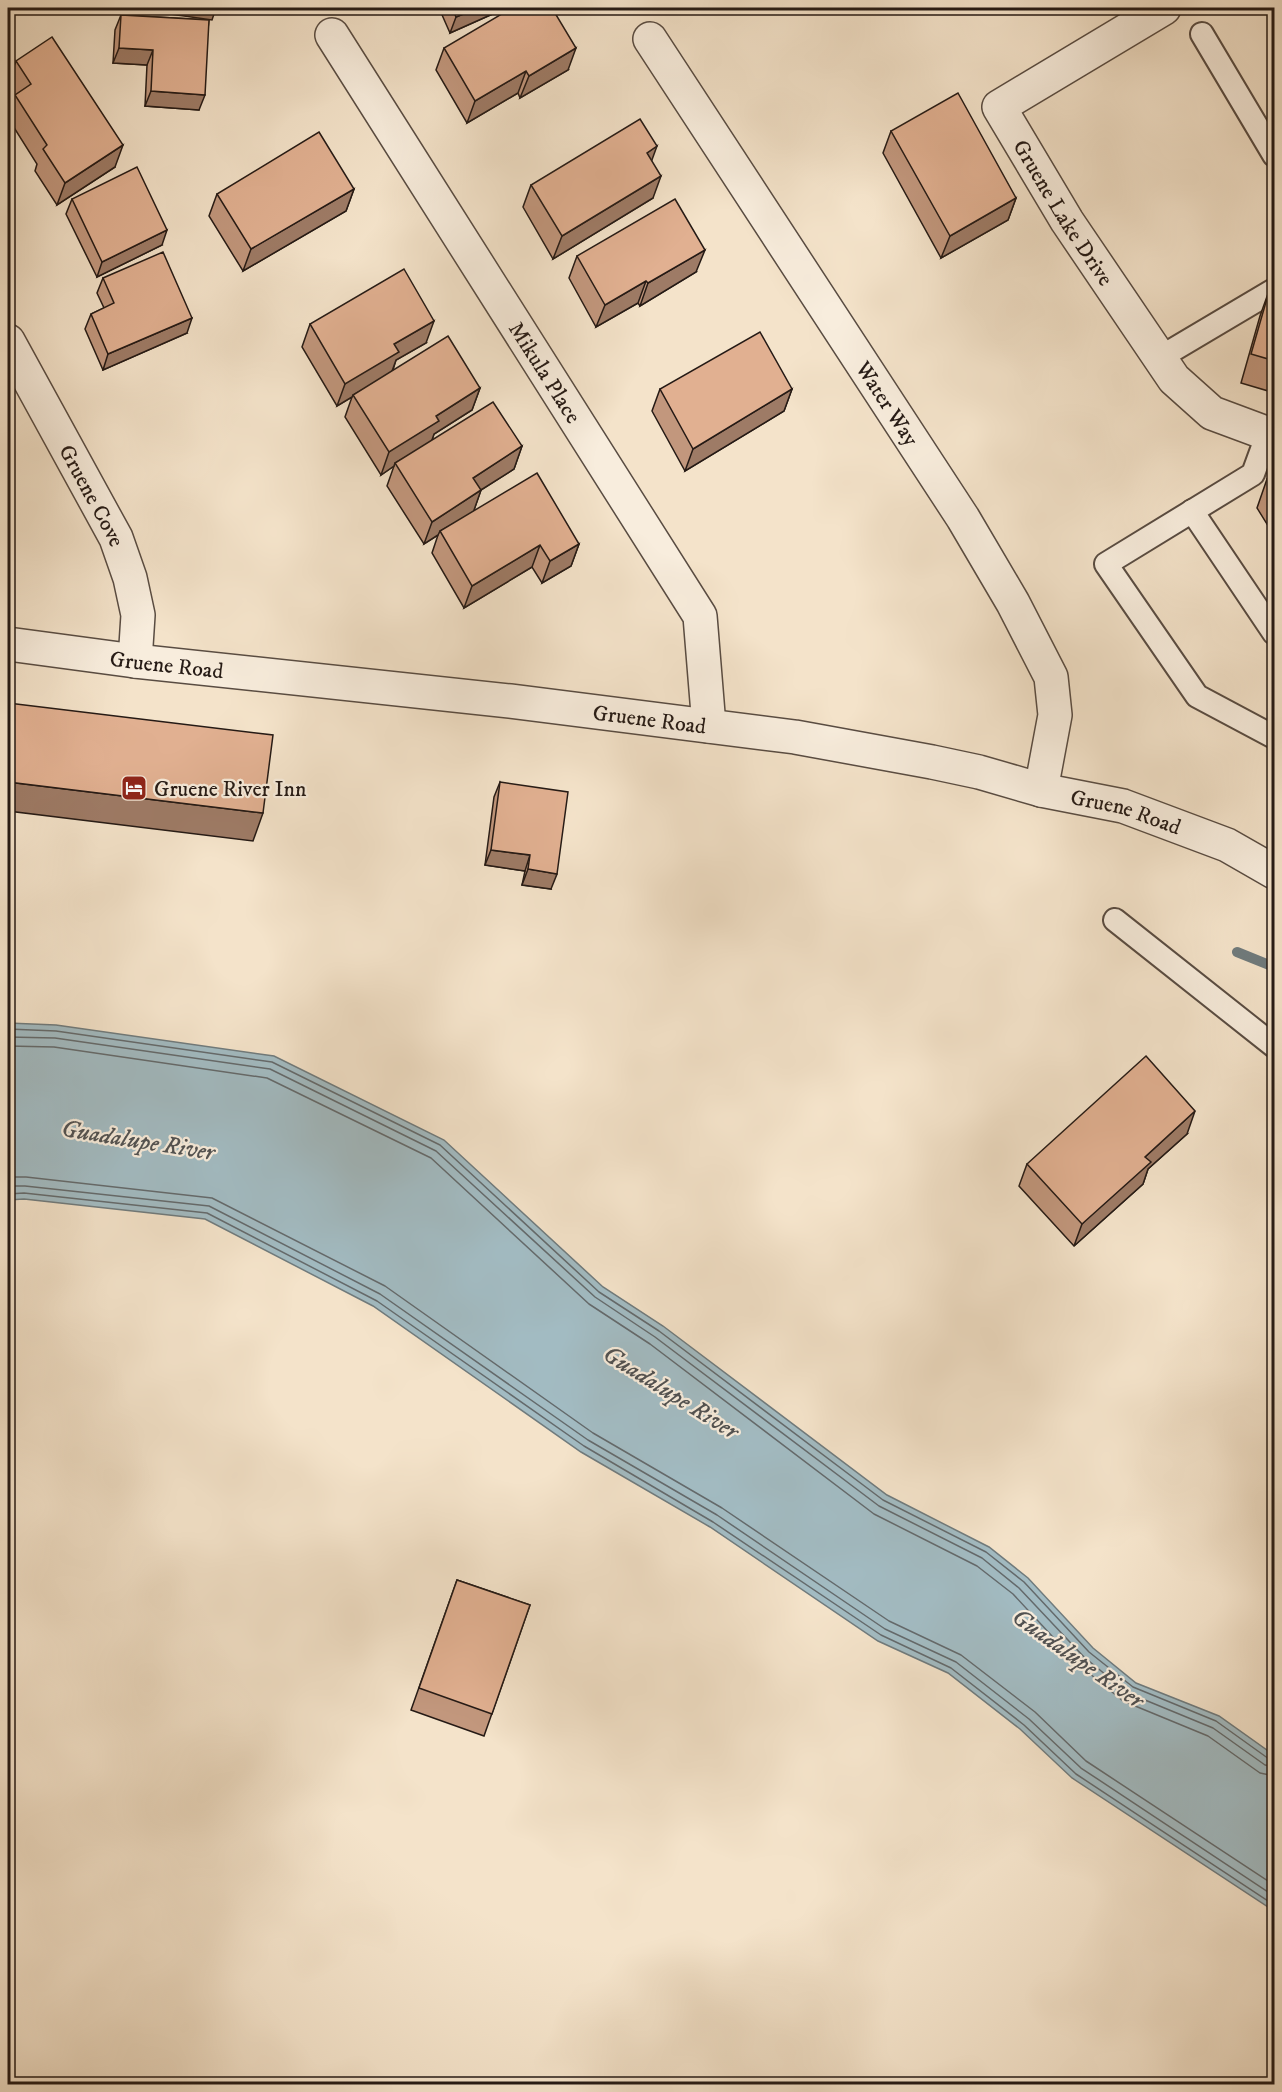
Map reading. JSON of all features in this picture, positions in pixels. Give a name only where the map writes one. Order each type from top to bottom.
[{"type":"street","name":"Gruene Lake Drive","points":[[1164,8],[999,107],[1067,221],[1174,379],[1212,413],[1271,435]]},
{"type":"street","name":"Mikula Place","points":[[332,35],[700,616],[709,726]]},
{"type":"street","name":"Water Way","points":[[650,39],[963,518],[1018,613],[1051,677],[1055,715],[1041,790]]},
{"type":"street","name":"Gruene Cove","points":[[8,341],[116,538],[130,578],[138,615],[135,661]]},
{"type":"street","name":"Gruene Road","points":[[8,644],[135,661],[498,699],[795,737],[932,762],[979,772],[1041,790],[1123,806],[1227,845],[1275,872]]},
{"type":"lane","points":[[1202,34],[1275,155]]},
{"type":"lane","points":[[1161,357],[1275,290]]},
{"type":"lane","points":[[1271,435],[1253,474],[1106,564],[1197,696],[1275,737]]},
{"type":"lane","points":[[1192,511],[1275,633]]},
{"type":"lane","points":[[1115,920],[1275,1046]]},
{"type":"water","name":"Guadalupe River","points":[[8,1023],[56,1025],[274,1056],[444,1140],[603,1287],[663,1326],[887,1495],[989,1547],[1028,1578],[1093,1648],[1136,1683],[1219,1716],[1274,1755],[1274,1911],[1072,1778],[1020,1729],[948,1673],[878,1641],[710,1527],[581,1452],[373,1306],[205,1219],[24,1199],[8,1200]]},
{"type":"building","points":[[452,8],[478,8],[456,17]]},
{"type":"building","points":[[512,8],[552,8],[576,48],[529,76],[526,71],[475,101],[444,48]]},
{"type":"building","points":[[121,15],[209,20],[205,95],[151,91],[153,50],[119,48]]},
{"type":"building","points":[[52,37],[123,145],[65,183],[43,149],[47,145],[15,95],[31,84],[16,61]]},
{"type":"building","points":[[958,93],[1016,198],[950,236],[891,131]]},
{"type":"building","points":[[640,119],[657,146],[647,153],[661,176],[562,236],[531,185]]},
{"type":"building","points":[[319,132],[354,189],[251,249],[217,194]]},
{"type":"building","points":[[137,167],[167,230],[102,262],[72,199]]},
{"type":"building","points":[[675,199],[705,250],[605,305],[577,256]]},
{"type":"building","points":[[163,252],[192,318],[108,354],[91,314],[114,303],[103,278]]},
{"type":"building","points":[[404,269],[434,321],[394,344],[399,352],[345,384],[310,324]]},
{"type":"building","points":[[1270,288],[1275,289],[1275,361],[1251,354]]},
{"type":"building","points":[[760,332],[792,389],[693,449],[660,389]]},
{"type":"building","points":[[448,336],[480,388],[436,416],[439,421],[389,452],[353,395]]},
{"type":"building","points":[[493,402],[522,446],[473,478],[481,490],[432,522],[395,463]]},
{"type":"building","points":[[537,473],[579,544],[550,561],[540,545],[472,586],[440,531]]},
{"type":"building","points":[[1275,475],[1275,491],[1267,479]]},
{"type":"building","points":[[8,703],[273,735],[263,813],[8,782]]},
{"type":"building","points":[[500,782],[568,792],[557,874],[528,869],[530,855],[491,850]]},
{"type":"building","points":[[1146,1056],[1195,1111],[1145,1157],[1151,1162],[1082,1224],[1027,1164]]},
{"type":"building","points":[[457,1580],[530,1605],[492,1714],[419,1688]]},
{"type":"waterway","points":[[1237,952],[1274,967]]},
{"type":"place","name":"Gruene River Inn","points":[[134,788]]}]
